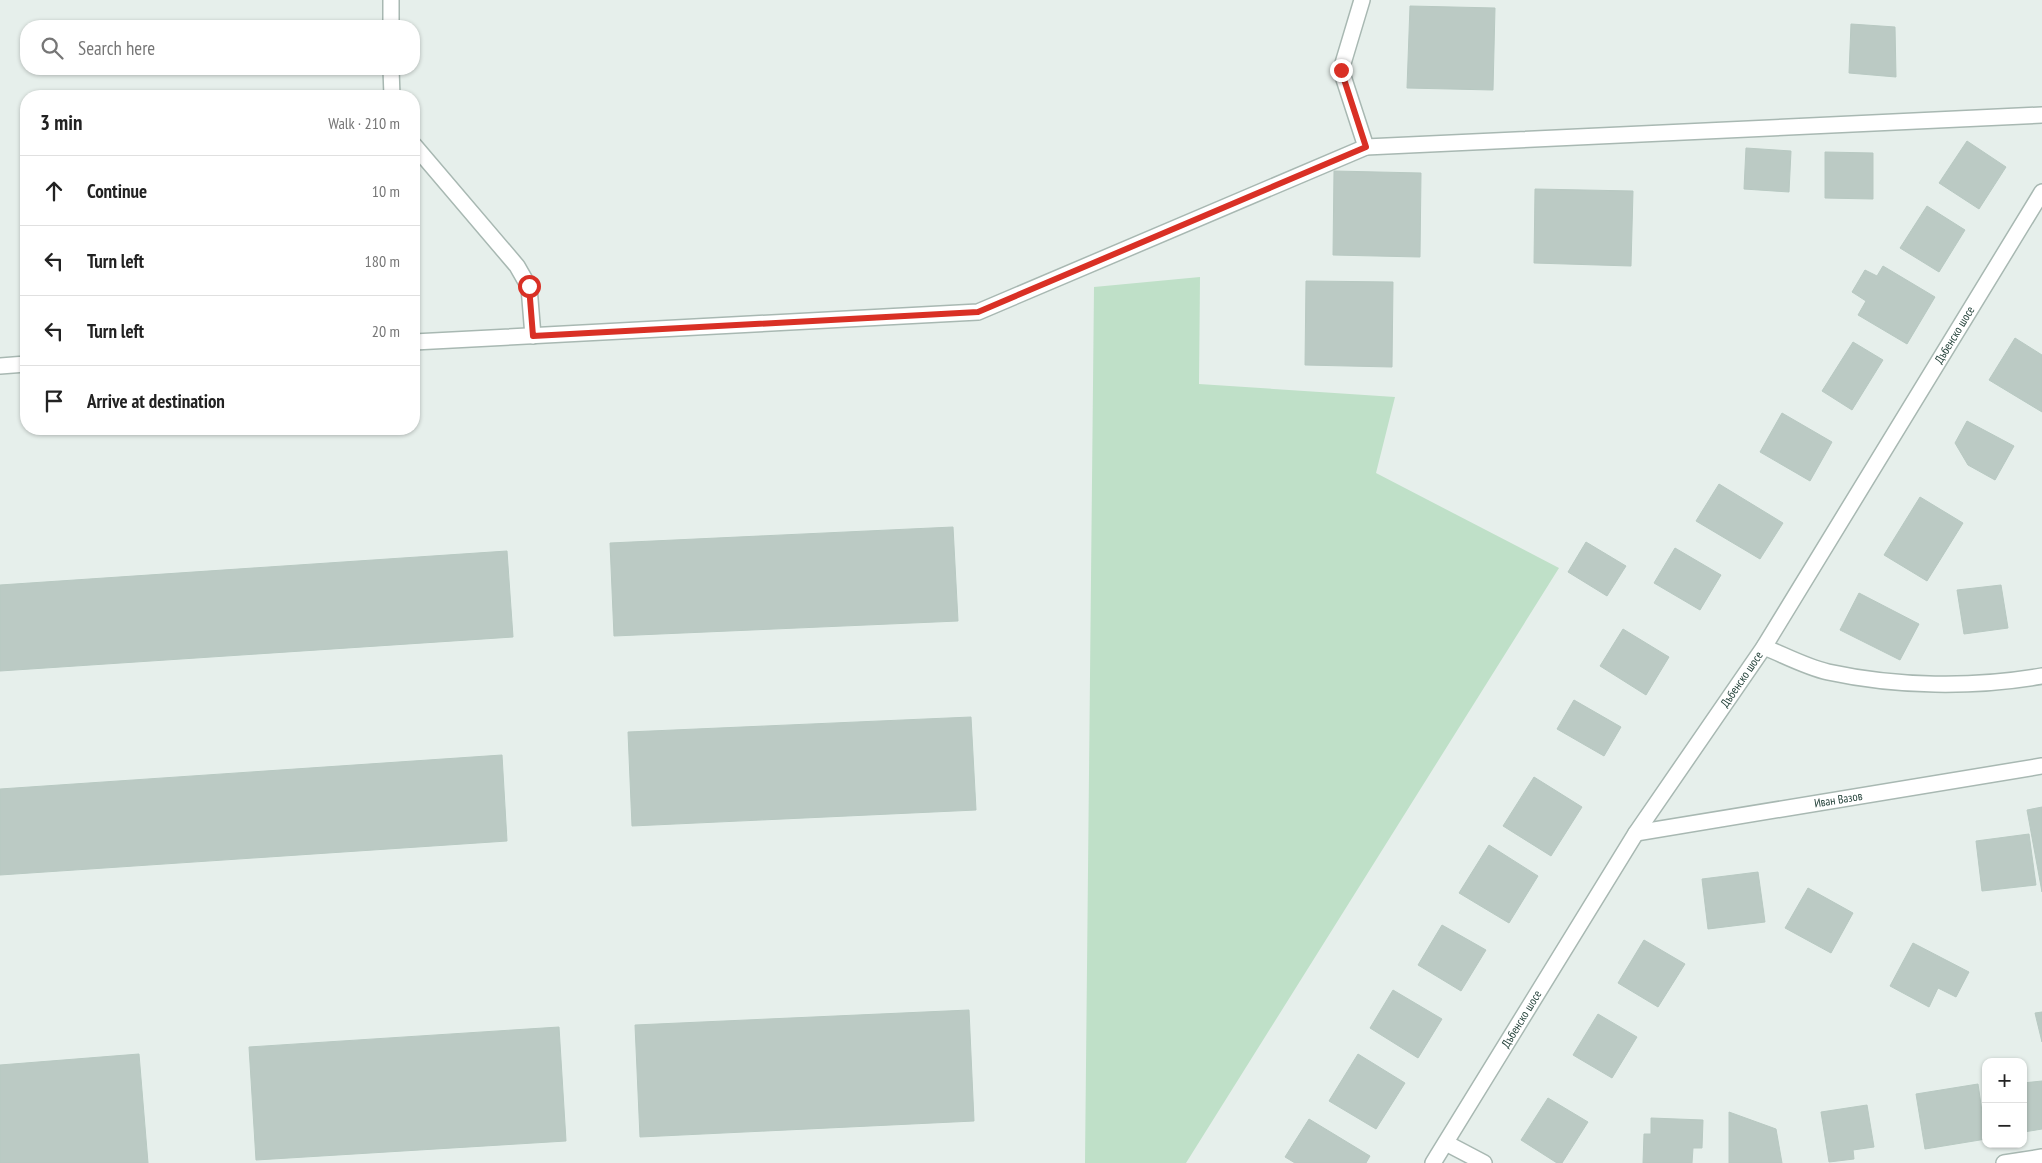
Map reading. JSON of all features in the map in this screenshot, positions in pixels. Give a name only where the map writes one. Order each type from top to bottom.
[{"type":"street","points":[[391,0],[391,20]]},
{"type":"street","points":[[1362,0],[1341,70],[1366,147]]},
{"type":"street","points":[[391,75],[392,90]]},
{"type":"street","points":[[420,342],[978,312],[1366,147],[2042,115]]},
{"type":"street","points":[[420,152],[517,266],[529,286],[533,336]]},
{"type":"street","name":"Дъбенско шосе","points":[[1433,1163],[1636,833],[1764,647],[2042,192]]},
{"type":"street","points":[[0,366],[20,364]]},
{"type":"street","points":[[1764,647],[1827,672],[1912,684],[2005,682],[2042,676]]},
{"type":"street","name":"Иван Вазов","points":[[1636,833],[2042,766]]},
{"type":"street","points":[[1446,1143],[1484,1163]]},
{"type":"street","points":[[2004,1163],[2042,1157]]},
{"type":"green space","points":[[1200,277],[1199,384],[1395,397],[1376,473],[1559,568],[1186,1163],[1085,1163],[1094,287]]},
{"type":"building","points":[[1410,6],[1495,8],[1493,90],[1407,88]]},
{"type":"building","points":[[1851,24],[1895,27],[1896,77],[1849,73]]},
{"type":"building","points":[[1967,141],[2006,167],[1979,209],[1939,183]]},
{"type":"building","points":[[1746,148],[1791,151],[1789,192],[1744,189]]},
{"type":"building","points":[[1825,152],[1873,153],[1873,199],[1825,198]]},
{"type":"building","points":[[1334,171],[1421,173],[1420,257],[1333,255]]},
{"type":"building","points":[[1535,189],[1633,191],[1631,266],[1534,263]]},
{"type":"building","points":[[1927,206],[1965,230],[1939,272],[1900,248]]},
{"type":"building","points":[[1883,266],[1935,297],[1907,344],[1858,315],[1866,301],[1852,292],[1865,270],[1877,276]]},
{"type":"building","points":[[1306,281],[1393,282],[1392,367],[1305,365]]},
{"type":"building","points":[[2015,338],[2042,355],[2042,412],[1989,380]]},
{"type":"building","points":[[1853,342],[1883,360],[1852,410],[1822,391]]},
{"type":"building","points":[[1782,413],[1832,442],[1810,481],[1760,452]]},
{"type":"building","points":[[1967,421],[2014,446],[1995,480],[1968,465],[1955,443]]},
{"type":"building","points":[[1719,484],[1783,523],[1760,559],[1696,521]]},
{"type":"building","points":[[1920,497],[1963,523],[1927,581],[1884,555]]},
{"type":"building","points":[[953,527],[958,621],[614,636],[610,543]]},
{"type":"building","points":[[1586,542],[1626,566],[1607,596],[1568,572]]},
{"type":"building","points":[[1675,548],[1721,575],[1700,610],[1654,583]]},
{"type":"building","points":[[507,551],[513,637],[0,671],[0,585]]},
{"type":"building","points":[[2001,585],[2008,628],[1964,634],[1957,590]]},
{"type":"building","points":[[1859,593],[1919,624],[1900,660],[1840,630]]},
{"type":"building","points":[[1623,629],[1669,657],[1646,695],[1600,666]]},
{"type":"building","points":[[1574,700],[1621,727],[1604,756],[1557,729]]},
{"type":"building","points":[[971,717],[976,810],[632,826],[628,732]]},
{"type":"building","points":[[502,755],[507,841],[0,875],[0,789]]},
{"type":"building","points":[[1534,777],[1582,807],[1551,856],[1503,826]]},
{"type":"building","points":[[2042,807],[2042,892],[2027,810]]},
{"type":"building","points":[[2029,834],[2036,885],[1982,891],[1976,841]]},
{"type":"building","points":[[1489,845],[1538,876],[1509,923],[1459,893]]},
{"type":"building","points":[[1758,872],[1765,922],[1708,929],[1702,879]]},
{"type":"building","points":[[1808,888],[1853,913],[1831,953],[1785,928]]},
{"type":"building","points":[[1442,925],[1486,950],[1461,991],[1418,965]]},
{"type":"building","points":[[1644,940],[1685,964],[1658,1007],[1618,983]]},
{"type":"building","points":[[1913,943],[1969,972],[1956,997],[1938,988],[1929,1007],[1890,986]]},
{"type":"building","points":[[1393,990],[1442,1019],[1418,1058],[1370,1028]]},
{"type":"building","points":[[969,1010],[974,1121],[640,1137],[635,1025]]},
{"type":"building","points":[[2042,1012],[2042,1042],[2035,1013]]},
{"type":"building","points":[[1598,1014],[1637,1037],[1612,1078],[1573,1055]]},
{"type":"building","points":[[559,1027],[566,1141],[256,1160],[249,1047]]},
{"type":"building","points":[[139,1054],[148,1163],[0,1163],[0,1065]]},
{"type":"building","points":[[1358,1054],[1405,1083],[1376,1129],[1329,1101]]},
{"type":"building","points":[[2042,1081],[2042,1129],[2027,1132],[2027,1103],[2027,1083]]},
{"type":"building","points":[[1978,1084],[1982,1112],[1982,1140],[1925,1149],[1916,1094]]},
{"type":"building","points":[[1548,1098],[1588,1122],[1562,1163],[1557,1163],[1521,1140]]},
{"type":"building","points":[[1867,1105],[1874,1147],[1853,1150],[1854,1159],[1829,1162],[1821,1112]]},
{"type":"building","points":[[1729,1112],[1776,1129],[1782,1163],[1729,1163]]},
{"type":"building","points":[[1651,1118],[1703,1120],[1702,1148],[1693,1148],[1692,1163],[1643,1163],[1644,1134],[1651,1134]]},
{"type":"building","points":[[1309,1119],[1370,1156],[1366,1163],[1295,1163],[1285,1157]]},
{"type":"route","points":[[529,286],[533,336],[978,312],[1366,147],[1341,70]]}]
